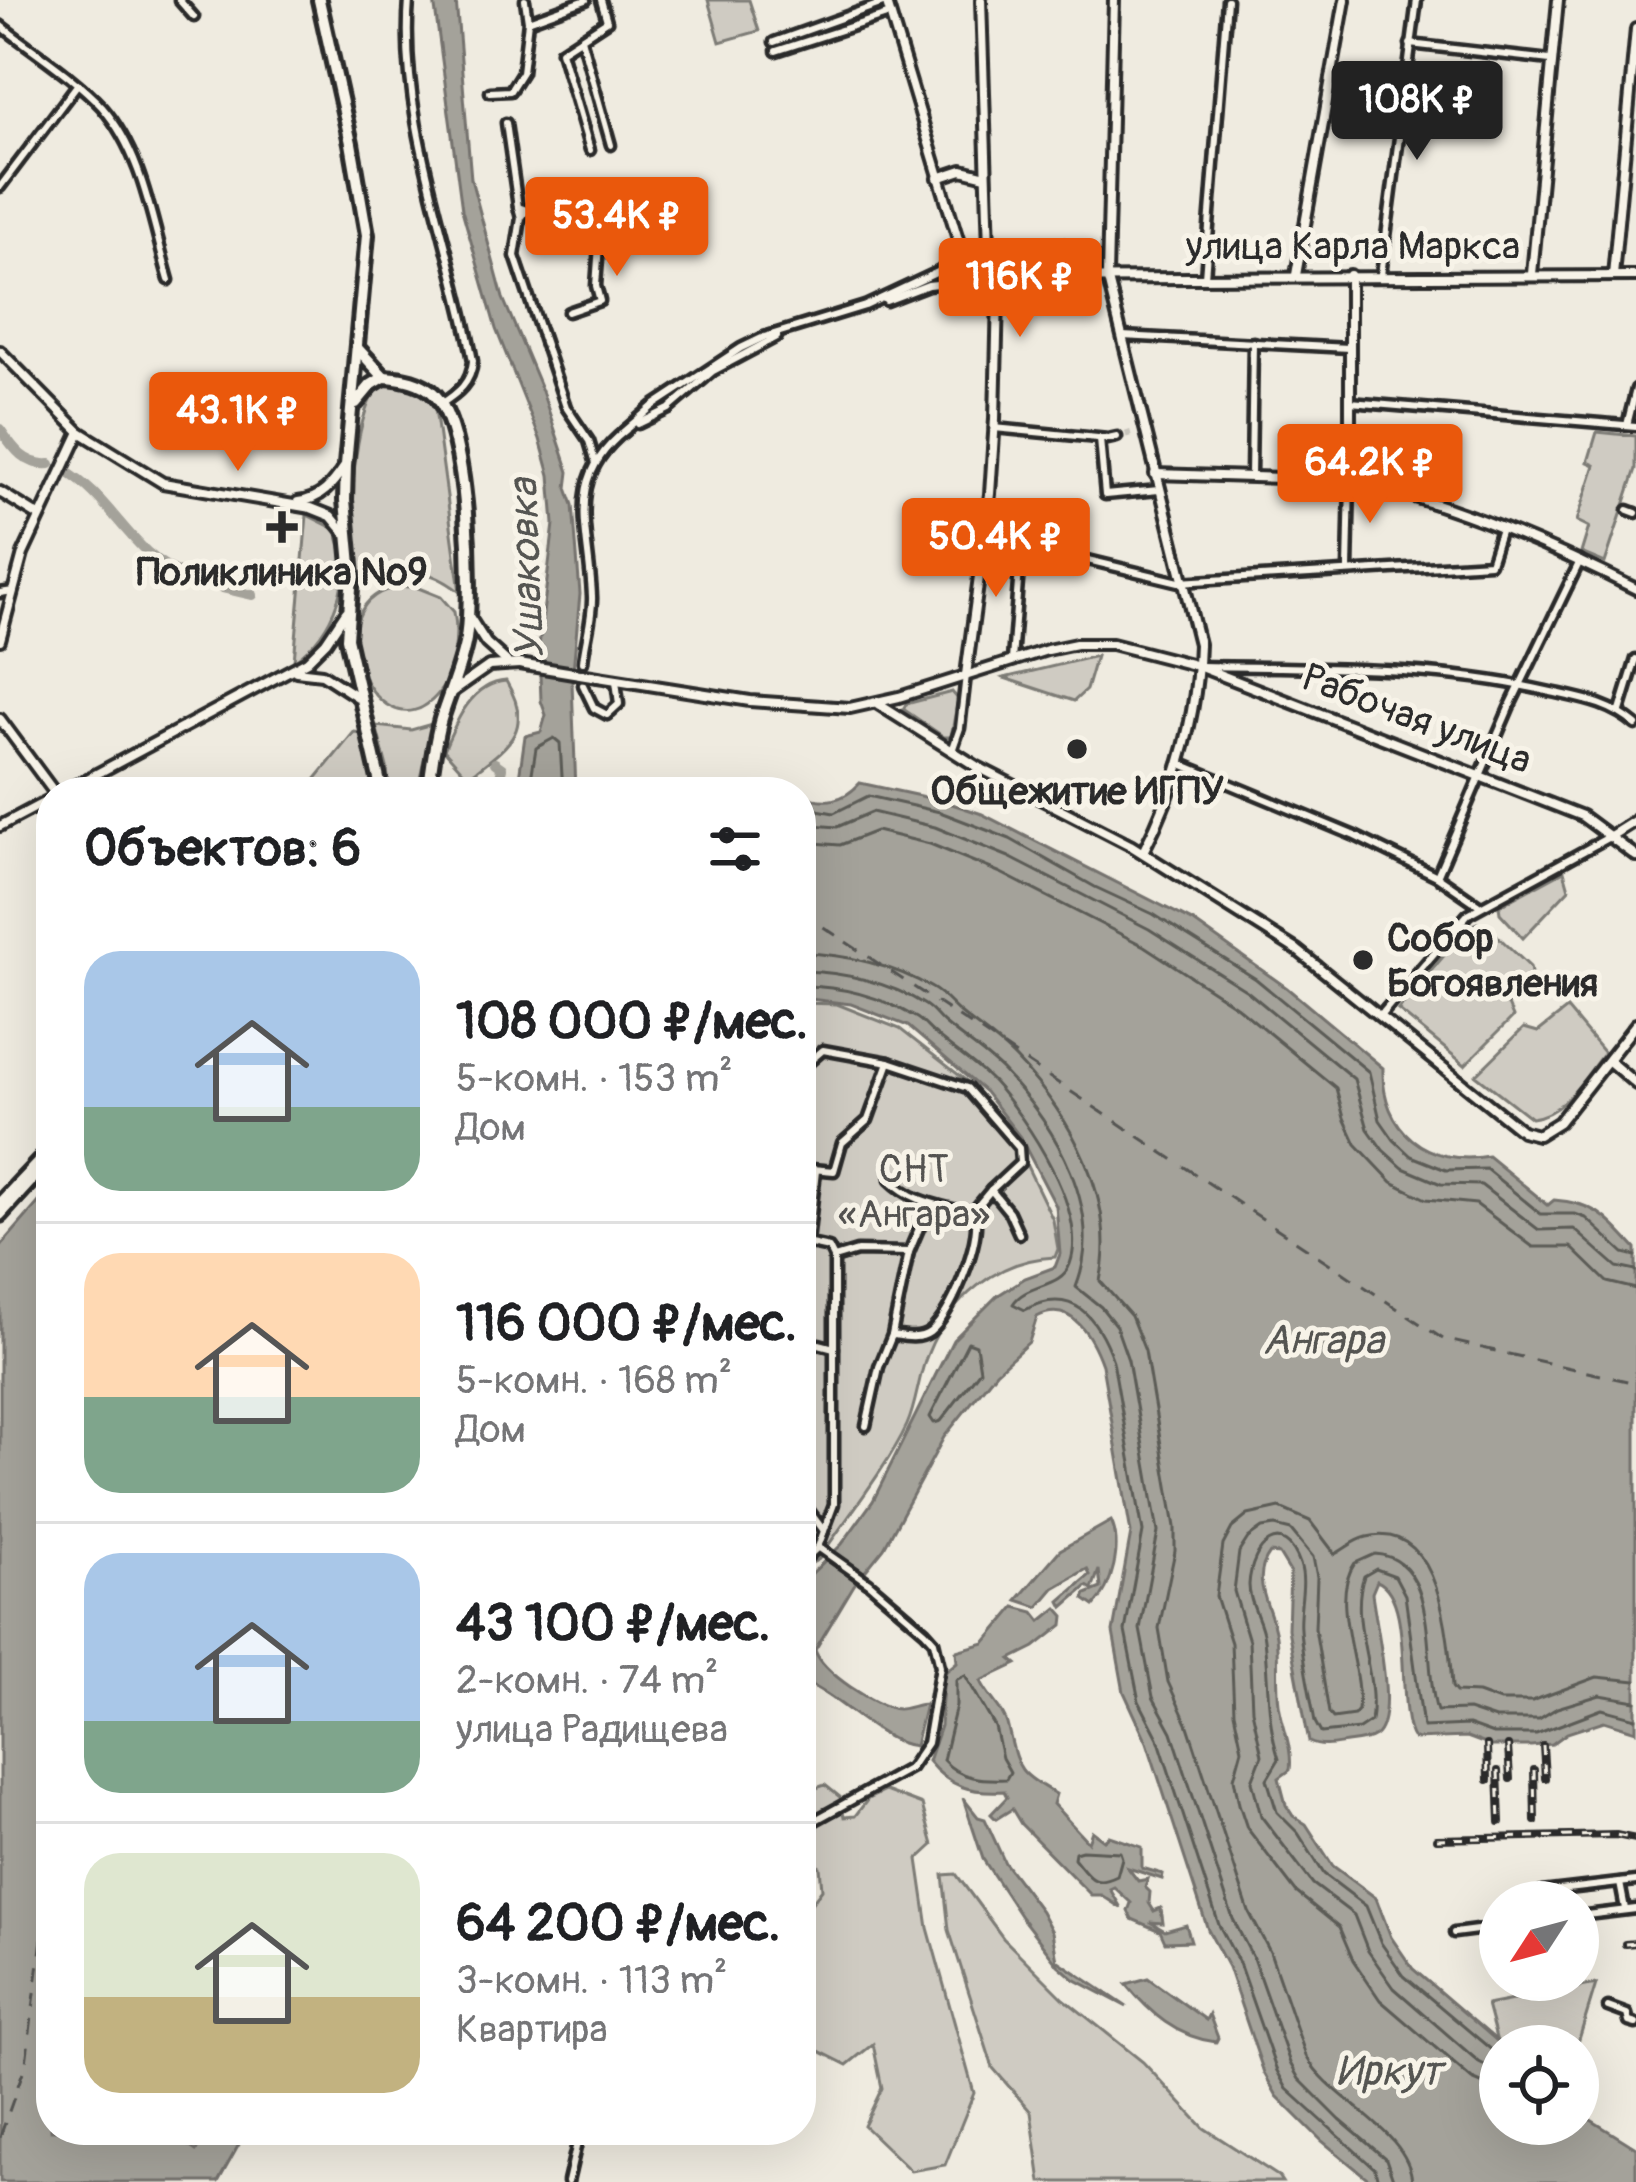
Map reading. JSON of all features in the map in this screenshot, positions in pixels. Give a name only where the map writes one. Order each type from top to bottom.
[{"type":"main road","points":[[319,0],[367,235],[346,464],[351,564],[348,651],[378,777]]},
{"type":"main road","points":[[966,675],[994,428],[998,296],[991,264],[981,0]]},
{"type":"main road","points":[[1114,0],[1107,276],[1139,430],[1160,490],[1198,644],[1198,683],[1179,763],[1143,852]]},
{"type":"main road","points":[[1296,275],[1345,0]]},
{"type":"main road","points":[[1532,274],[1558,0]]},
{"type":"main road","points":[[886,1],[962,252],[998,296]]},
{"type":"main road","points":[[1613,276],[1636,29]]},
{"type":"main road","points":[[938,178],[962,170],[986,176]]},
{"type":"main road","points":[[975,270],[986,272],[991,264]]},
{"type":"main road","points":[[1350,275],[1350,480]]},
{"type":"main road","name":"улица Карла Маркса","points":[[982,279],[1636,276]]},
{"type":"main road","points":[[358,349],[384,377],[420,384],[441,404],[456,442],[468,615],[431,777]]},
{"type":"main road","points":[[0,351],[80,432],[163,483],[323,512],[347,536]]},
{"type":"main road","points":[[354,406],[384,377]]},
{"type":"main road","points":[[0,640],[39,516],[80,432]]},
{"type":"main road","points":[[290,503],[319,497],[346,464]]},
{"type":"main road","points":[[1155,474],[1350,480],[1501,529],[1636,589]]},
{"type":"main road","points":[[0,492],[39,516]]},
{"type":"main road","points":[[92,777],[278,678],[315,653],[348,605]]},
{"type":"main road","points":[[468,615],[486,643],[507,662]]},
{"type":"main road","name":"Рабочая улица","points":[[507,662],[802,707],[842,708],[877,703],[1076,644],[1103,643],[1198,666],[1582,816],[1636,856]]},
{"type":"main road","points":[[451,693],[485,668],[507,662]]},
{"type":"main road","points":[[278,678],[302,670],[320,673],[360,704]]},
{"type":"main road","points":[[877,703],[952,751],[1143,852],[1297,950],[1511,1124],[1538,1135],[1550,1129],[1636,1024]]},
{"type":"main road","points":[[0,719],[39,777]]},
{"type":"main road","points":[[0,826],[36,807]]},
{"type":"main road","points":[[1609,836],[1636,820]]},
{"type":"main road","points":[[1609,1061],[1636,1084]]},
{"type":"main road","points":[[0,1203],[36,1165]]},
{"type":"main road","points":[[0,1215],[36,1175]]},
{"type":"street","points":[[179,0],[194,17],[193,0]]},
{"type":"street","points":[[409,0],[412,93],[473,362],[464,387],[441,404]]},
{"type":"street","points":[[490,92],[510,91],[521,73],[528,21],[525,0]]},
{"type":"street","points":[[528,21],[586,0]]},
{"type":"street","points":[[590,150],[561,51],[607,21],[601,0]]},
{"type":"street","points":[[1204,277],[1227,0]]},
{"type":"street","points":[[1381,275],[1418,0]]},
{"type":"street","points":[[886,1],[775,46],[890,14]]},
{"type":"street","points":[[0,25],[100,105],[130,149],[169,280]]},
{"type":"street","points":[[581,38],[611,145]]},
{"type":"street","points":[[1410,44],[1550,60]]},
{"type":"street","points":[[0,187],[77,85]]},
{"type":"street","points":[[506,123],[522,208],[514,256],[566,407],[589,441],[595,461]]},
{"type":"street","points":[[568,312],[600,301],[596,286],[603,191]]},
{"type":"street","points":[[522,208],[545,213]]},
{"type":"street","points":[[583,662],[592,610],[584,498],[595,461],[624,428],[741,348],[865,306],[940,271],[962,252]]},
{"type":"street","name":"улица Карла Маркса","points":[[624,428],[670,408],[713,371],[781,335],[928,285],[982,279]]},
{"type":"street","points":[[1119,336],[1350,348]]},
{"type":"street","points":[[1251,478],[1253,342]]},
{"type":"street","points":[[1350,402],[1632,425],[1636,388]]},
{"type":"street","points":[[663,400],[670,400],[670,408]]},
{"type":"street","points":[[994,428],[1100,439],[1118,436]]},
{"type":"street","points":[[1100,439],[1105,495],[1160,490]]},
{"type":"street","points":[[1348,570],[1350,480]]},
{"type":"street","points":[[984,536],[1185,582],[1490,562],[1501,529]]},
{"type":"street","points":[[1012,660],[1021,543]]},
{"type":"street","points":[[1437,876],[1580,561]]},
{"type":"street","points":[[0,593],[14,591]]},
{"type":"street","points":[[1620,711],[1636,658]]},
{"type":"street","points":[[1198,666],[1409,669],[1520,685],[1620,711],[1636,725]]},
{"type":"street","points":[[952,751],[960,728],[966,675]]},
{"type":"street","points":[[583,685],[594,708],[607,715],[619,704],[616,681]]},
{"type":"street","points":[[1179,763],[1292,808],[1437,876],[1479,905]]},
{"type":"street","points":[[1381,1015],[1479,905],[1609,836]]},
{"type":"street","points":[[816,1056],[823,1050],[889,1062],[967,1088],[1012,1136],[1020,1162],[970,1214]]},
{"type":"street","points":[[816,1171],[834,1171],[842,1143],[868,1120],[889,1062]]},
{"type":"street","points":[[890,1180],[929,1205],[970,1214],[976,1220],[977,1237],[951,1303],[928,1334],[892,1335]]},
{"type":"street","points":[[991,1190],[1019,1234]]},
{"type":"street","points":[[866,1426],[909,1252],[929,1205]]},
{"type":"street","points":[[816,1245],[829,1248],[834,1258],[834,1504],[816,1552]]},
{"type":"street","points":[[834,1258],[857,1251],[909,1252]]},
{"type":"street","points":[[816,1344],[834,1348]]},
{"type":"street","points":[[816,1521],[824,1532]]},
{"type":"street","points":[[816,1820],[910,1768],[927,1743],[940,1666],[934,1642],[869,1583],[820,1549]]},
{"type":"street","points":[[1599,1885],[1636,1881]]},
{"type":"street","points":[[1620,1883],[1625,1910]]},
{"type":"street","points":[[1599,1913],[1636,1909]]},
{"type":"street","points":[[1454,1933],[1479,1930]]},
{"type":"street","points":[[1608,2007],[1627,2014],[1636,2024]]},
{"type":"street","points":[[568,2182],[577,2145]]},
{"type":"green space","points":[[708,0],[749,0],[759,31],[720,42]]},
{"type":"green space","points":[[1063,238],[1066,269],[1003,270],[1001,246]]},
{"type":"green space","points":[[380,384],[411,388],[435,408],[460,592],[437,577],[412,570],[387,572],[361,582],[353,534],[354,477],[365,414]]},
{"type":"green space","points":[[1597,432],[1636,436],[1636,469],[1605,563],[1581,553],[1589,527],[1577,521],[1595,465],[1588,462]]},
{"type":"green space","points":[[307,515],[335,529],[341,547],[342,584],[330,619],[294,661]]},
{"type":"green space","points":[[416,587],[441,597],[454,612],[454,655],[438,694],[414,710],[392,708],[373,691],[360,666],[355,637],[361,611],[381,593]]},
{"type":"green space","points":[[1096,656],[1086,690],[1074,701],[1004,678]]},
{"type":"green space","points":[[506,681],[518,713],[513,736],[468,777],[444,750],[475,696]]},
{"type":"green space","points":[[952,692],[958,699],[951,737],[903,709],[906,704]]},
{"type":"green space","points":[[432,724],[420,777],[388,777],[376,726],[411,730]]},
{"type":"green space","points":[[354,732],[362,733],[372,777],[317,777]]},
{"type":"green space","points":[[1564,871],[1569,889],[1523,938],[1499,906]]},
{"type":"green space","points":[[1486,925],[1531,973],[1507,1003],[1513,1017],[1465,1065],[1398,1010],[1469,926]]},
{"type":"green space","name":"СНТ «Ангара»","points":[[816,1003],[837,1004],[900,1029],[973,1086],[1011,1133],[1053,1220],[1058,1249],[1055,1257],[995,1274],[949,1316],[928,1353],[899,1441],[819,1559]]},
{"type":"green space","points":[[1567,1009],[1604,1053],[1563,1102],[1531,1118],[1476,1075],[1524,1028],[1538,1032]]},
{"type":"green space","points":[[825,1785],[840,1797],[844,1817],[855,1816],[868,1799],[885,1791],[922,1805],[933,1845],[918,1859],[928,1928],[974,2093],[945,2165],[911,2171],[864,2126],[882,2088],[873,2044],[847,2065],[816,2050],[816,1897],[822,1889],[816,1865],[816,1788]]},
{"type":"green space","points":[[956,1874],[1003,1938],[1064,1999],[1143,2062],[1204,2128],[1282,2182],[1041,2182],[1031,2112],[993,2068],[949,1930],[943,1875]]},
{"type":"green space","points":[[1591,2001],[1583,2025],[1492,2025],[1487,2005]]},
{"type":"water","name":"Ушаковка","points":[[434,0],[456,0],[471,179],[503,298],[569,472],[580,594],[572,682],[575,777],[519,777],[525,736],[541,732],[546,715],[539,646],[554,524],[550,475],[496,329],[462,210]]},
{"type":"water","name":"Ангара","points":[[860,783],[982,814],[1194,922],[1287,988],[1383,1068],[1390,1109],[1412,1139],[1446,1156],[1488,1156],[1548,1205],[1554,1200],[1569,1202],[1601,1214],[1636,1249],[1636,1731],[1604,1721],[1567,1733],[1552,1744],[1531,1746],[1491,1746],[1467,1737],[1414,1739],[1405,1705],[1396,1609],[1389,1591],[1377,1581],[1372,1593],[1385,1690],[1382,1726],[1375,1736],[1362,1741],[1328,1746],[1309,1742],[1288,1629],[1290,1572],[1279,1554],[1270,1553],[1264,1563],[1262,1584],[1276,1636],[1279,1704],[1290,1754],[1290,1770],[1279,1778],[1286,1805],[1306,1824],[1333,1866],[1376,1898],[1391,1937],[1413,1969],[1479,2025],[1479,2145],[1599,2145],[1599,2125],[1636,2148],[1636,2182],[1372,2182],[1277,2096],[1264,2073],[1228,1967],[1208,1930],[1147,1742],[1124,1692],[1113,1632],[1131,1533],[1102,1365],[1093,1343],[1070,1317],[1049,1313],[1037,1317],[1029,1342],[996,1372],[944,1437],[884,1548],[854,1585],[816,1648],[816,1569],[842,1544],[873,1501],[953,1340],[997,1296],[1055,1267],[1060,1254],[1056,1206],[1020,1137],[985,1092],[908,1026],[851,1004],[816,1000],[816,799],[833,800]]},
{"type":"water","points":[[36,1205],[36,2145],[189,2145],[196,2151],[200,2145],[239,2145],[218,2182],[0,2182],[0,1247]]},
{"type":"water","points":[[1111,1521],[1114,1566],[1094,1606],[1084,1599],[1101,1588],[1099,1570],[1092,1589],[1087,1586],[1063,1607],[1060,1601],[1090,1575],[1087,1569],[1054,1588],[1038,1607],[1017,1600],[1060,1550]]},
{"type":"water","points":[[1015,1607],[1034,1612],[1041,1621],[1057,1608],[1064,1616],[1063,1625],[1011,1659],[1017,1664],[981,1681],[1005,1718],[1020,1766],[1056,1794],[1053,1804],[1088,1842],[1092,1831],[1104,1840],[1109,1836],[1142,1847],[1142,1868],[1163,1874],[1162,1879],[1128,1868],[1138,1881],[1148,1879],[1149,1903],[1154,1911],[1161,1908],[1163,1923],[1150,1922],[1165,1931],[1186,1925],[1191,1941],[1165,1942],[1160,1931],[1132,1919],[1131,1903],[1114,1887],[1110,1889],[1121,1908],[1101,1895],[1091,1895],[1012,1809],[996,1819],[991,1814],[1007,1797],[1004,1791],[962,1786],[928,1761],[940,1726],[944,1673],[957,1662],[956,1651],[985,1643]]},
{"type":"water","name":"Ангара","points":[[816,1652],[838,1678],[876,1702],[898,1709],[925,1704],[915,1746],[887,1736],[816,1688]]},
{"type":"water","points":[[963,1798],[985,1819],[1005,1863],[1041,1911],[1052,1932],[1057,1960],[1127,2007],[1074,1979],[1058,1965],[983,1859]]},
{"type":"water","points":[[1148,1978],[1206,2020],[1209,2014],[1216,2042],[1188,2035],[1165,2022],[1126,1984]]},
{"type":"waterway","points":[[0,429],[27,459],[50,464]]},
{"type":"waterway","points":[[65,471],[88,488],[158,561],[197,581],[253,595]]},
{"type":"waterway","points":[[495,763],[502,768],[500,777]]},
{"type":"ferry route","points":[[816,922],[1443,1339],[1636,1383]]},
{"type":"ferry route","points":[[0,2137],[26,2063],[36,1985]]},
{"type":"tunnel","points":[[1117,437],[1131,433]]},
{"type":"railway","points":[[1487,1745],[1488,1780]]},
{"type":"railway","points":[[1508,1746],[1510,1779]]},
{"type":"railway","points":[[1543,1746],[1545,1778]]},
{"type":"railway","points":[[1534,1770],[1535,1821]]},
{"type":"railway","points":[[1498,1771],[1500,1822]]},
{"type":"railway","points":[[1437,1839],[1616,1835],[1636,1839]]},
{"type":"railway","points":[[1625,1944],[1636,1943]]},
{"type":"place","name":"Поликлиника №9","points":[[282,527]]},
{"type":"place","name":"Общежитие ИГПУ","points":[[1077,749]]},
{"type":"place","name":"Собор Богоявления","points":[[1363,960]]},
{"type":"water label","name":"Иркут","points":[[1389,2072]]}]
